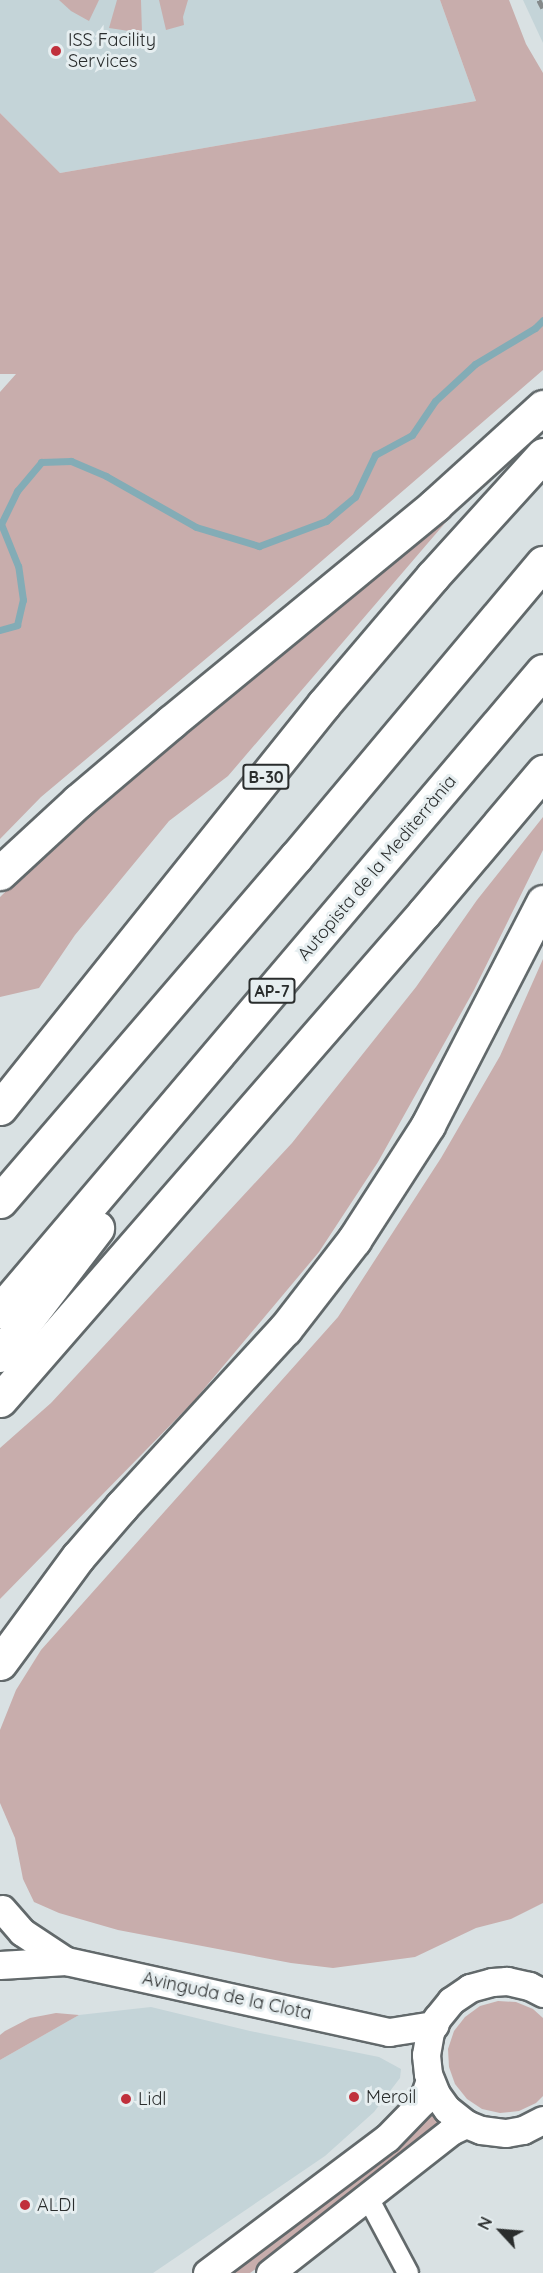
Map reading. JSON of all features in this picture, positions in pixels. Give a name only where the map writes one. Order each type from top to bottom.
[{"type":"highway","points":[[0,873],[78,801],[426,512],[543,407]]},
{"type":"highway","name":"B-30","points":[[0,1108],[324,704],[432,577],[543,455]]},
{"type":"highway","points":[[0,1201],[296,857],[543,563]]},
{"type":"highway","name":"Autopista de la Mediterrània","points":[[0,1311],[543,670]]},
{"type":"highway","points":[[0,1400],[417,922],[543,772]]},
{"type":"highway","points":[[0,1663],[78,1557],[285,1329],[354,1240],[428,1125],[543,902]]},
{"type":"highway","points":[[0,1355],[279,982]]},
{"type":"street","name":"Avinguda de la Clota","points":[[1,1914],[22,1932],[66,1961]]},
{"type":"street","name":"Avinguda de la Clota","points":[[0,1965],[66,1961],[388,2032],[434,2025]]},
{"type":"street","points":[[207,2273],[387,2138],[422,2102],[434,2025],[451,2001],[477,1985],[499,1981],[538,1987]]},
{"type":"street","name":"Avinguda de la Clota","points":[[388,2032],[428,2068]]},
{"type":"street","points":[[428,2068],[444,2106],[466,2124],[481,2130],[506,2133],[523,2130],[543,2120]]},
{"type":"street","points":[[270,2273],[451,2131],[466,2124]]},
{"type":"street","points":[[368,2198],[408,2273]]},
{"type":"shaded area","points":[[0,0],[440,0],[476,101],[60,173],[0,113]]},
{"type":"shaded area","points":[[59,0],[99,0],[89,21],[71,11]]},
{"type":"shaded area","points":[[117,0],[141,0],[142,33],[109,28]]},
{"type":"shaded area","points":[[159,0],[188,0],[183,17],[184,25],[166,30]]},
{"type":"shaded area","points":[[440,0],[509,0],[526,44],[543,73],[543,370],[295,584],[41,797],[0,839],[0,392],[16,374],[0,374],[0,113],[60,173],[476,101]]},
{"type":"shaded area","points":[[523,0],[543,0],[543,43]]},
{"type":"shaded area","points":[[476,487],[228,776],[169,821],[75,935],[39,988],[0,997],[0,897],[193,722]]},
{"type":"shaded area","points":[[543,817],[543,850],[474,990],[378,1162],[319,1252],[193,1402],[0,1599],[0,1448],[51,1403],[292,1143],[416,987],[477,900]]},
{"type":"shaded area","points":[[543,959],[543,1903],[511,1919],[476,1928],[415,1957],[333,1968],[291,1963],[118,1930],[59,1913],[34,1902],[23,1879],[15,1838],[0,1803],[0,1730],[16,1690],[41,1650],[338,1317],[441,1158],[500,1056]]},
{"type":"shaded area","points":[[498,2001],[516,2002],[533,2009],[543,2018],[543,2096],[536,2103],[519,2111],[500,2113],[482,2109],[467,2099],[455,2084],[449,2067],[448,2049],[454,2031],[465,2017],[480,2006]]},
{"type":"shaded area","points":[[151,2007],[250,2031],[379,2057],[401,2069],[400,2078],[374,2112],[325,2156],[153,2273],[0,2273],[0,2060],[79,2015]]},
{"type":"shaded area","points":[[56,2013],[79,2015],[0,2060],[0,2035],[30,2018]]},
{"type":"shaded area","points":[[431,2111],[443,2123],[329,2218],[250,2273],[229,2273]]},
{"type":"waterway","points":[[0,630],[17,625],[23,600],[18,566],[1,524],[17,491],[41,462],[71,461],[106,476],[196,527],[259,546],[326,521],[355,497],[375,455],[412,435],[435,401],[475,364],[535,328],[543,320]]},
{"type":"railway","points":[[539,0],[543,8]]},
{"type":"place","name":"ISS Facility Services","points":[[56,51]]},
{"type":"place","name":"Meroil","points":[[354,2097]]},
{"type":"place","name":"Lidl","points":[[126,2099]]},
{"type":"place","name":"ALDI","points":[[25,2205]]}]
